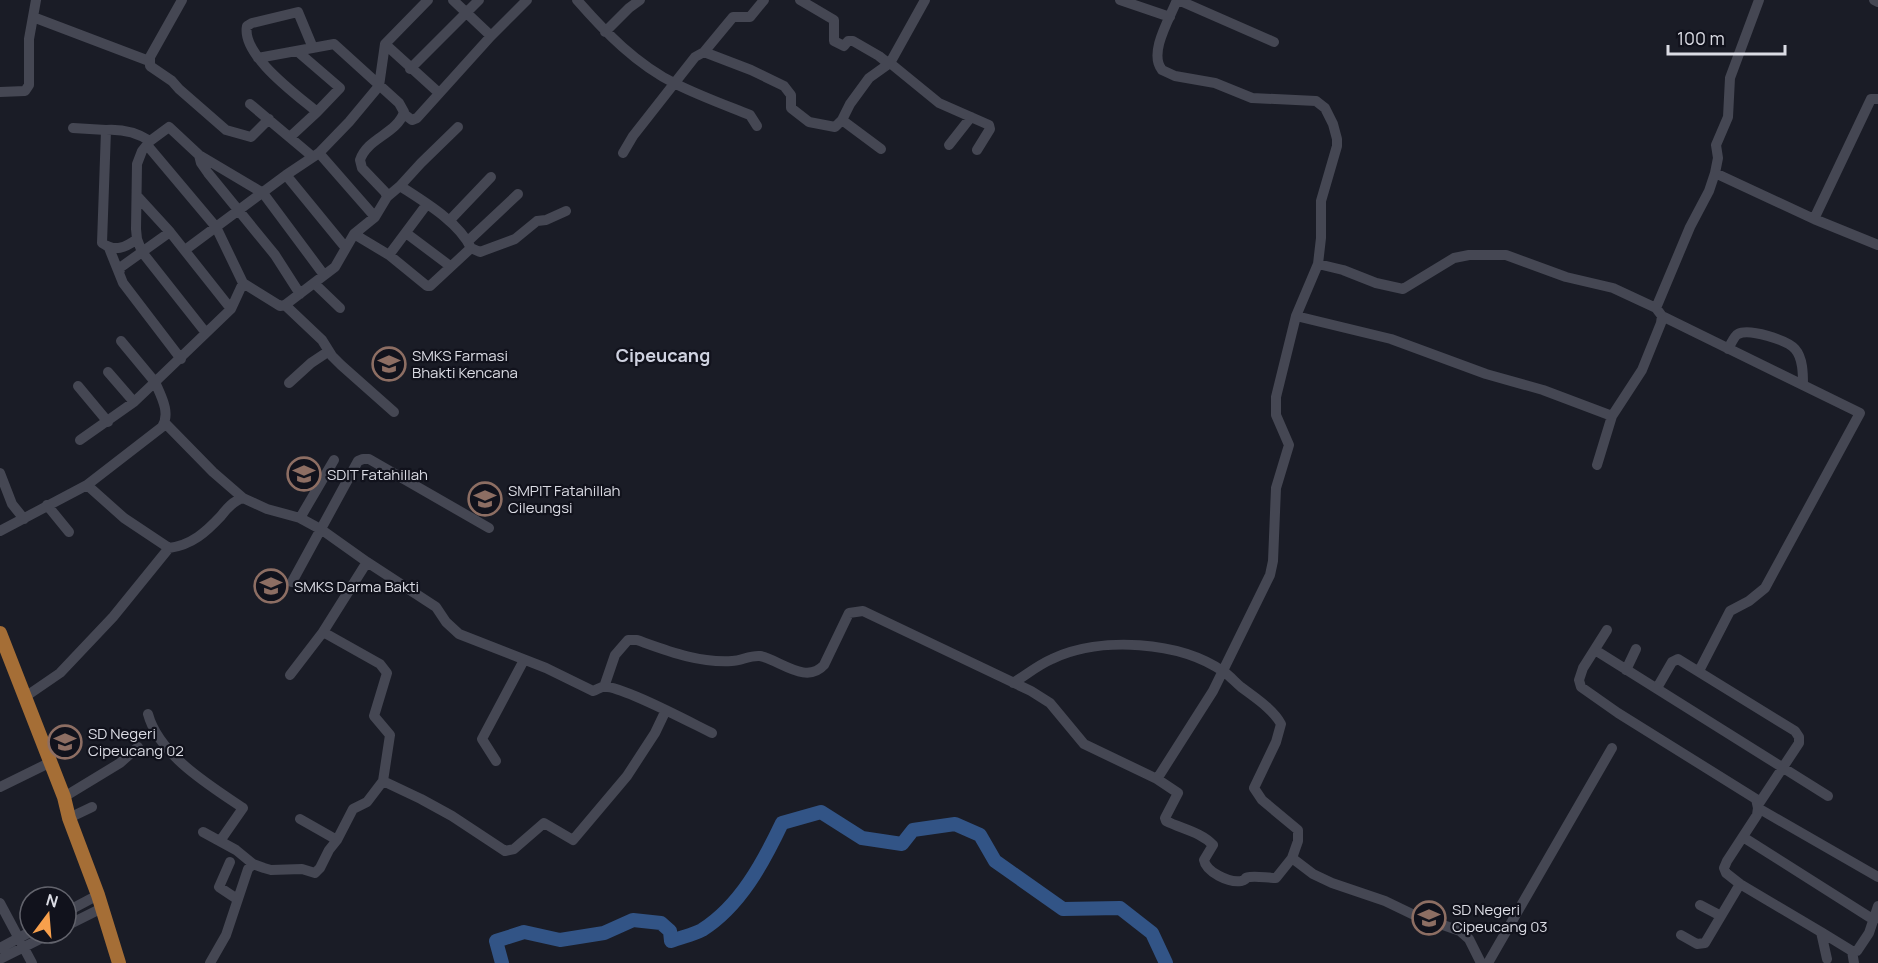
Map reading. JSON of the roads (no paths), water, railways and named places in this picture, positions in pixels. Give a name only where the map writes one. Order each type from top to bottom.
[{"type":"main road","points":[[0,633],[64,797],[69,818],[100,901],[119,963]]},
{"type":"street","points":[[0,92],[27,90],[29,83],[28,39],[36,0]]},
{"type":"street","points":[[182,0],[149,61],[150,66],[172,81],[226,130],[251,137],[268,119]]},
{"type":"street","points":[[185,250],[316,155],[349,122],[379,86],[382,52],[385,44],[428,0]]},
{"type":"street","points":[[453,0],[491,36]]},
{"type":"street","points":[[410,69],[479,0]]},
{"type":"street","points":[[258,58],[334,44],[399,102],[404,114],[414,120],[527,0]]},
{"type":"street","points":[[577,0],[605,32],[648,66],[675,84],[750,115],[757,126]]},
{"type":"street","points":[[605,32],[626,4],[640,0]]},
{"type":"street","points":[[623,153],[633,136],[695,57],[704,52],[733,17],[750,17],[764,0]]},
{"type":"street","points":[[800,0],[834,20],[834,41],[844,46],[849,41],[853,41],[879,56],[939,103],[989,125],[990,128],[977,150]]},
{"type":"street","points":[[704,52],[751,70],[784,86],[791,95],[791,108],[810,122],[835,127],[869,78],[889,64],[924,0]]},
{"type":"street","points":[[1120,0],[1170,17]]},
{"type":"street","points":[[1157,779],[1213,692],[1272,568],[1276,488],[1289,445],[1276,415],[1276,397],[1296,316],[1318,264],[1321,201],[1337,146],[1336,131],[1320,104],[1311,100],[1252,98],[1215,83],[1175,76],[1162,70],[1157,61],[1158,48],[1178,0],[1275,42]]},
{"type":"street","points":[[1597,465],[1612,416],[1642,370],[1661,323],[1659,312],[1690,227],[1716,173],[1718,158],[1716,146],[1728,117],[1730,78],[1759,0]]},
{"type":"street","points":[[313,48],[300,13],[296,12],[247,26],[247,37],[258,58],[317,112]]},
{"type":"street","points":[[33,16],[149,61]]},
{"type":"street","points":[[385,44],[439,93]]},
{"type":"street","points":[[290,137],[340,88],[297,51]]},
{"type":"street","points":[[1814,219],[1871,99],[1878,99]]},
{"type":"street","points":[[250,104],[316,155],[375,217]]},
{"type":"street","points":[[387,197],[362,168],[360,160],[363,151],[394,126],[404,114]]},
{"type":"street","points":[[949,145],[971,117]]},
{"type":"street","points":[[842,120],[881,149]]},
{"type":"street","points":[[206,333],[142,252],[137,239],[137,164],[142,150],[148,143],[169,127],[199,155],[263,193],[324,275]]},
{"type":"street","points":[[73,128],[138,133],[216,227],[243,283],[280,306],[285,305],[315,284],[335,267],[354,234],[375,217],[387,197],[459,128]]},
{"type":"street","points":[[106,130],[102,243],[115,249],[126,247],[137,239]]},
{"type":"street","points":[[199,155],[201,163],[274,255],[300,294]]},
{"type":"street","points":[[1716,173],[1814,219],[1878,245]]},
{"type":"street","points":[[286,175],[345,247]]},
{"type":"street","points":[[449,221],[491,177]]},
{"type":"street","points":[[400,186],[449,221],[469,244],[480,252],[520,236],[537,221],[546,220],[566,211]]},
{"type":"street","points":[[354,234],[389,255],[427,286],[450,266],[518,194]]},
{"type":"street","points":[[137,196],[185,250],[231,309]]},
{"type":"street","points":[[389,255],[427,204]]},
{"type":"street","points":[[119,273],[121,267],[170,232]]},
{"type":"street","points":[[406,232],[450,266]]},
{"type":"street","points":[[109,248],[123,283],[181,359]]},
{"type":"street","points":[[1318,264],[1343,270],[1376,283],[1403,289],[1454,258],[1469,255],[1506,255],[1566,277],[1613,288],[1728,349],[1860,413],[1765,588],[1749,601],[1730,611],[1699,671]]},
{"type":"street","points":[[80,440],[134,402],[181,359],[231,309],[243,283]]},
{"type":"street","points":[[315,284],[340,308]]},
{"type":"street","points":[[285,305],[322,340],[341,365],[394,412]]},
{"type":"street","points":[[1296,316],[1391,339],[1612,416]]},
{"type":"street","points":[[1728,349],[1737,334],[1748,331],[1781,341],[1796,350],[1803,369],[1803,385]]},
{"type":"street","points":[[0,531],[87,485],[165,423],[165,410],[155,382],[121,341]]},
{"type":"street","points":[[290,383],[311,363],[329,351]]},
{"type":"street","points":[[108,372],[134,402]]},
{"type":"street","points":[[78,386],[108,422]]},
{"type":"street","points":[[165,423],[213,472],[243,498],[267,509],[300,518],[322,530],[436,607],[446,622],[459,634],[546,668],[593,691],[604,687],[621,691],[712,733]]},
{"type":"street","points":[[292,582],[358,461],[363,459],[369,459],[489,528]]},
{"type":"street","points":[[300,518],[334,460]]},
{"type":"street","points":[[0,473],[12,504],[24,519]]},
{"type":"street","points":[[87,485],[124,518],[169,548]]},
{"type":"street","points":[[25,697],[60,673],[113,617],[169,548],[198,538],[229,506],[243,498]]},
{"type":"street","points":[[47,505],[69,532]]},
{"type":"street","points":[[290,675],[323,632],[367,562]]},
{"type":"street","points":[[604,687],[615,656],[628,640],[637,640],[686,658],[733,662],[758,656],[796,671],[813,673],[824,665],[849,613],[863,611],[875,616],[1013,683],[1031,691],[1050,703],[1084,744],[1157,779],[1178,793],[1165,820],[1196,833],[1214,845],[1204,860],[1205,866],[1210,871],[1240,881],[1249,877],[1277,878],[1292,858],[1298,841],[1298,830],[1262,800],[1254,788],[1276,742],[1281,724],[1223,671],[1205,662],[1169,650],[1127,644],[1068,652],[1051,659],[1013,683]]},
{"type":"street","points":[[1607,630],[1580,676],[1581,687],[1618,713],[1752,796],[1758,806],[1878,877]]},
{"type":"street","points":[[203,832],[236,850],[253,864],[267,870],[302,869],[315,873],[337,840],[353,809],[367,802],[383,782],[390,735],[374,716],[387,673],[380,664],[323,632]]},
{"type":"street","points":[[1626,670],[1636,649]]},
{"type":"street","points":[[1595,650],[1828,796]]},
{"type":"street","points":[[1657,688],[1672,662],[1676,659],[1682,661],[1795,731],[1799,737],[1799,743],[1758,806],[1754,820],[1724,868],[1726,873],[1740,884],[1821,932],[1853,957],[1869,933],[1878,906]]},
{"type":"street","points":[[496,761],[482,739],[524,660]]},
{"type":"street","points":[[383,782],[452,816],[505,851],[514,849],[544,823],[573,840],[627,776],[655,733],[666,710]]},
{"type":"street","points":[[148,714],[158,739],[205,782],[243,808],[220,841]]},
{"type":"street","points":[[64,797],[120,763],[138,747]]},
{"type":"street","points":[[1488,963],[1612,748]]},
{"type":"street","points":[[0,787],[51,762]]},
{"type":"street","points":[[69,818],[92,807]]},
{"type":"street","points":[[300,819],[337,840]]},
{"type":"street","points":[[1743,837],[1874,920]]},
{"type":"street","points":[[1292,858],[1313,874],[1332,883],[1460,931],[1472,943],[1480,963]]},
{"type":"street","points":[[230,862],[218,886],[237,899]]},
{"type":"street","points":[[210,963],[226,935],[248,869],[253,864]]},
{"type":"street","points":[[1681,935],[1697,944],[1703,944],[1740,884]]},
{"type":"street","points":[[78,908],[100,901]]},
{"type":"street","points":[[78,917],[100,901]]},
{"type":"street","points":[[0,903],[18,937]]},
{"type":"street","points":[[1700,905],[1721,916]]},
{"type":"street","points":[[1821,932],[1827,959]]},
{"type":"street","points":[[0,948],[18,944]]},
{"type":"street","points":[[0,959],[18,945]]},
{"type":"street","points":[[22,945],[32,963]]},
{"type":"waterway","points":[[502,963],[496,941],[524,932],[560,940],[604,933],[633,920],[661,923],[670,931],[671,941],[698,932],[716,920],[739,896],[767,853],[782,823],[821,812],[862,838],[902,844],[913,830],[955,824],[980,835],[995,861],[1063,909],[1120,908],[1152,933],[1166,963]]},
{"type":"place","name":"SMKS Farmasi Bhakti Kencana","points":[[389,364]]},
{"type":"place","name":"SDIT Fatahillah","points":[[304,474]]},
{"type":"place","name":"SMPIT Fatahillah Cileungsi","points":[[485,499]]},
{"type":"place","name":"SMKS Darma Bakti","points":[[271,586]]},
{"type":"place","name":"SD Negeri Cipeucang 02","points":[[65,742]]},
{"type":"place","name":"SD Negeri Cipeucang 03","points":[[1429,918]]},
{"type":"district","name":"Cipeucang","points":[[663,355]]}]
